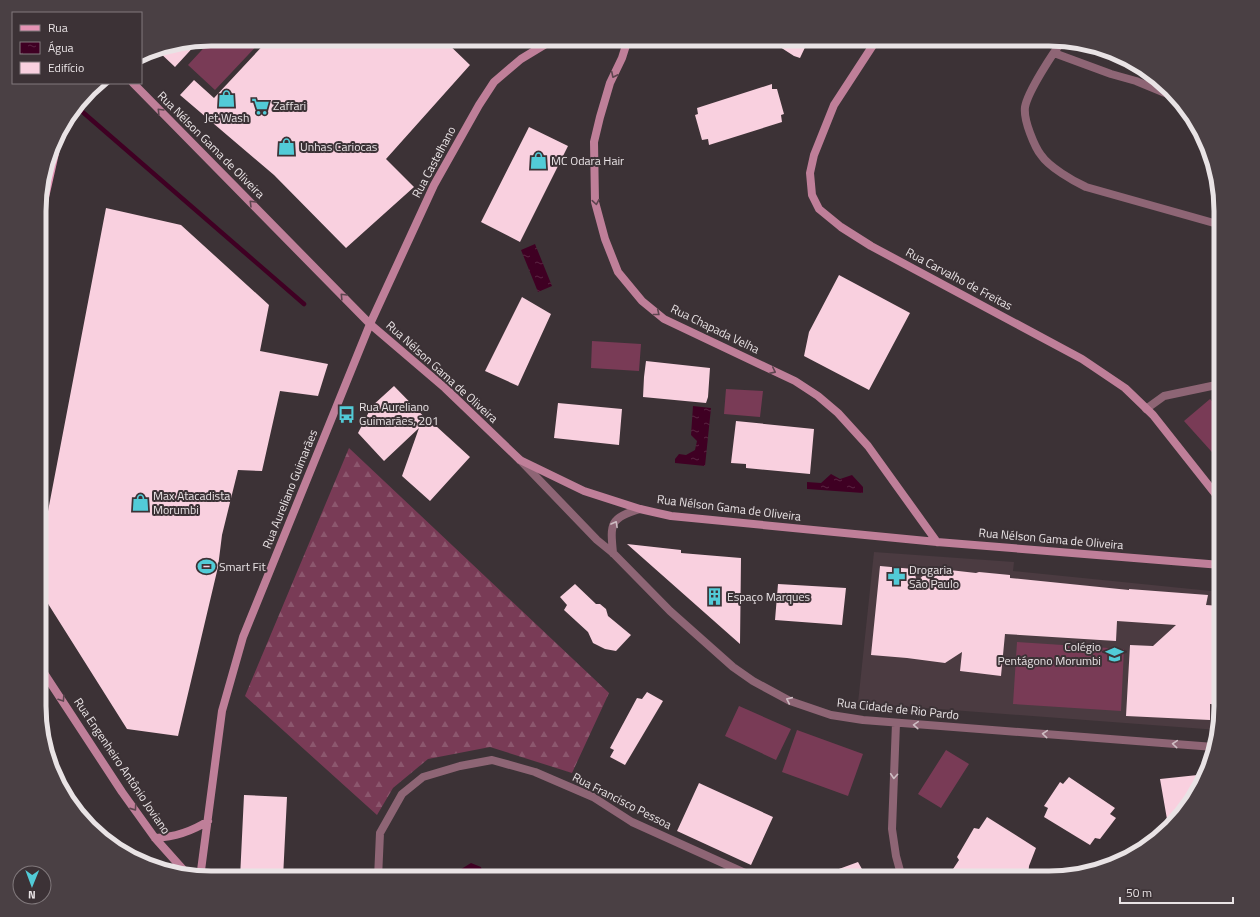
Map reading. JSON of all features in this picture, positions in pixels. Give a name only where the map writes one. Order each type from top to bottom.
[{"type":"street","name":"Rua Castelhano","points":[[370,324],[434,185],[479,105],[494,82],[521,59],[542,46]]},
{"type":"street","name":"Rua Chapada Velha","points":[[626,46],[610,84],[594,142],[595,202],[605,239],[618,272],[642,301],[664,319],[795,382],[818,396],[838,413],[868,446],[937,542]]},
{"type":"street","name":"Rua Carvalho de Freitas","points":[[872,46],[834,105],[814,155],[810,173],[812,195],[819,209],[841,227],[871,246],[1082,359],[1125,388],[1153,415],[1214,492]]},
{"type":"street","points":[[1058,46],[1032,90],[1025,107],[1026,124],[1042,156],[1067,176],[1086,187],[1214,223]]},
{"type":"street","points":[[1054,53],[1111,74],[1136,81],[1165,93]]},
{"type":"street","name":"Rua Nélson Gama de Oliveira","points":[[134,84],[370,324],[445,388],[520,460],[584,491],[640,509],[671,516],[937,542],[1214,564]]},
{"type":"street","name":"Rua Aureliano Guimarães","points":[[201,871],[222,711],[243,637],[370,324]]},
{"type":"street","points":[[1146,409],[1164,396],[1214,385]]},
{"type":"street","name":"Rua Cidade de Rio Pardo","points":[[520,460],[597,540],[613,553],[670,611],[732,667],[753,681],[790,701],[831,715],[863,720],[1209,747]]},
{"type":"street","points":[[613,553],[611,531],[617,518],[640,509]]},
{"type":"street","name":"Rua Engenheiro Antônio Joviano","points":[[46,676],[122,792],[155,838],[182,869]]},
{"type":"street","points":[[896,723],[892,829],[900,871]]},
{"type":"street","name":"Rua Francisco Pessoa","points":[[378,871],[380,833],[402,794],[423,777],[460,766],[492,760],[535,772],[593,797],[632,822],[740,871]]},
{"type":"street","points":[[155,838],[164,838],[182,834],[191,831],[208,821]]},
{"type":"shaded area","points":[[874,552],[1014,562],[1013,571],[1214,591],[1213,730],[858,703]]},
{"type":"green space","points":[[206,46],[256,46],[215,90],[188,65]]},
{"type":"green space","points":[[592,341],[641,344],[639,371],[591,368]]},
{"type":"green space","points":[[726,389],[763,391],[760,417],[724,414]]},
{"type":"green space","points":[[1210,399],[1214,403],[1214,454],[1184,421]]},
{"type":"green space","points":[[349,448],[609,693],[572,773],[490,747],[428,759],[393,788],[377,815],[245,696]]},
{"type":"green space","points":[[1017,642],[1124,649],[1121,711],[1013,704]]},
{"type":"green space","points":[[739,706],[791,729],[776,760],[725,736]]},
{"type":"green space","points":[[797,730],[863,754],[848,796],[782,772]]},
{"type":"green space","points":[[946,750],[969,764],[941,808],[918,794]]},
{"type":"water","points":[[535,244],[552,286],[538,292],[521,250]]},
{"type":"water","points":[[693,406],[711,408],[705,466],[675,463],[675,459],[679,454],[686,455],[695,450],[697,441],[691,435]]},
{"type":"water","points":[[831,474],[840,479],[852,475],[863,487],[863,493],[807,489],[807,482],[821,483]]},
{"type":"water","points":[[471,863],[481,867],[482,871],[458,871]]},
{"type":"building","points":[[262,46],[450,46],[470,65],[386,159],[414,187],[346,248],[274,175],[180,95],[194,80],[214,98]]},
{"type":"building","points":[[781,46],[806,46],[800,58],[780,47]]},
{"type":"building","points":[[194,47],[175,67],[161,54]]},
{"type":"building","points":[[772,84],[772,89],[777,89],[784,114],[781,115],[782,122],[709,145],[708,139],[702,140],[695,115],[698,114],[697,108]]},
{"type":"building","points":[[529,127],[568,146],[520,242],[481,222]]},
{"type":"building","name":"Max Atacadista Morumbi","points":[[106,208],[181,225],[269,305],[260,351],[328,364],[318,396],[280,391],[262,471],[238,470],[222,535],[218,567],[178,736],[127,729],[46,601],[46,522]]},
{"type":"building","points":[[839,275],[910,313],[869,390],[804,356],[809,332]]},
{"type":"building","points":[[522,297],[551,314],[518,386],[485,371]]},
{"type":"building","points":[[646,361],[710,368],[708,397],[706,403],[643,397]]},
{"type":"building","points":[[394,386],[434,427],[436,426],[470,457],[430,501],[402,476],[419,428],[384,461],[358,433],[372,406]]},
{"type":"building","points":[[558,403],[622,409],[619,445],[554,438]]},
{"type":"building","points":[[736,421],[814,429],[810,474],[746,468],[746,464],[731,463]]},
{"type":"building","name":"Espaço Marques","points":[[627,544],[681,550],[681,553],[741,558],[740,644]]},
{"type":"building","points":[[880,566],[913,569],[917,581],[932,568],[1010,575],[1010,578],[1129,590],[1208,595],[1206,605],[1214,606],[1214,704],[1210,704],[1210,720],[1126,716],[1130,645],[1153,646],[1176,625],[1117,621],[1116,641],[1005,634],[1001,676],[960,671],[962,652],[945,663],[871,655]]},
{"type":"building","points":[[575,584],[596,604],[600,604],[606,609],[608,616],[631,635],[616,651],[605,649],[593,643],[588,632],[564,610],[567,605],[560,597]]},
{"type":"building","points":[[778,584],[846,588],[842,625],[775,620]]},
{"type":"building","points":[[647,692],[663,701],[625,765],[610,757],[614,750],[610,748],[637,698],[642,699]]},
{"type":"building","points":[[1199,775],[1186,798],[1167,821],[1160,779]]},
{"type":"building","points":[[1069,777],[1115,808],[1110,814],[1116,818],[1100,839],[1095,838],[1090,845],[1044,817],[1048,808],[1044,806],[1060,782],[1063,784]]},
{"type":"building","points":[[699,783],[773,817],[751,865],[677,831]]},
{"type":"building","points":[[244,795],[287,797],[283,871],[240,871]]},
{"type":"building","points":[[987,817],[1036,848],[1029,871],[952,871],[959,860],[957,857],[974,828],[979,829]]},
{"type":"building","points":[[858,862],[863,871],[833,871]]},
{"type":"waterway","points":[[81,110],[304,304]]},
{"type":"place","name":"Jet Wash","points":[[227,99]]},
{"type":"place","name":"Zaffari","points":[[260,106]]},
{"type":"place","name":"Unhas Cariocas","points":[[287,147]]},
{"type":"place","name":"MC Odara Hair","points":[[538,161]]},
{"type":"place","name":"Rua Aureliano Guimarães, 201","points":[[346,414]]},
{"type":"place","name":"Max Atacadista Morumbi","points":[[140,503]]},
{"type":"place","name":"Smart Fit","points":[[206,567]]},
{"type":"place","name":"Drogaria São Paulo","points":[[896,577]]},
{"type":"place","name":"Espaço Marques","points":[[714,597]]},
{"type":"place","name":"Colégio Pentágono Morumbi","points":[[1114,654]]}]
